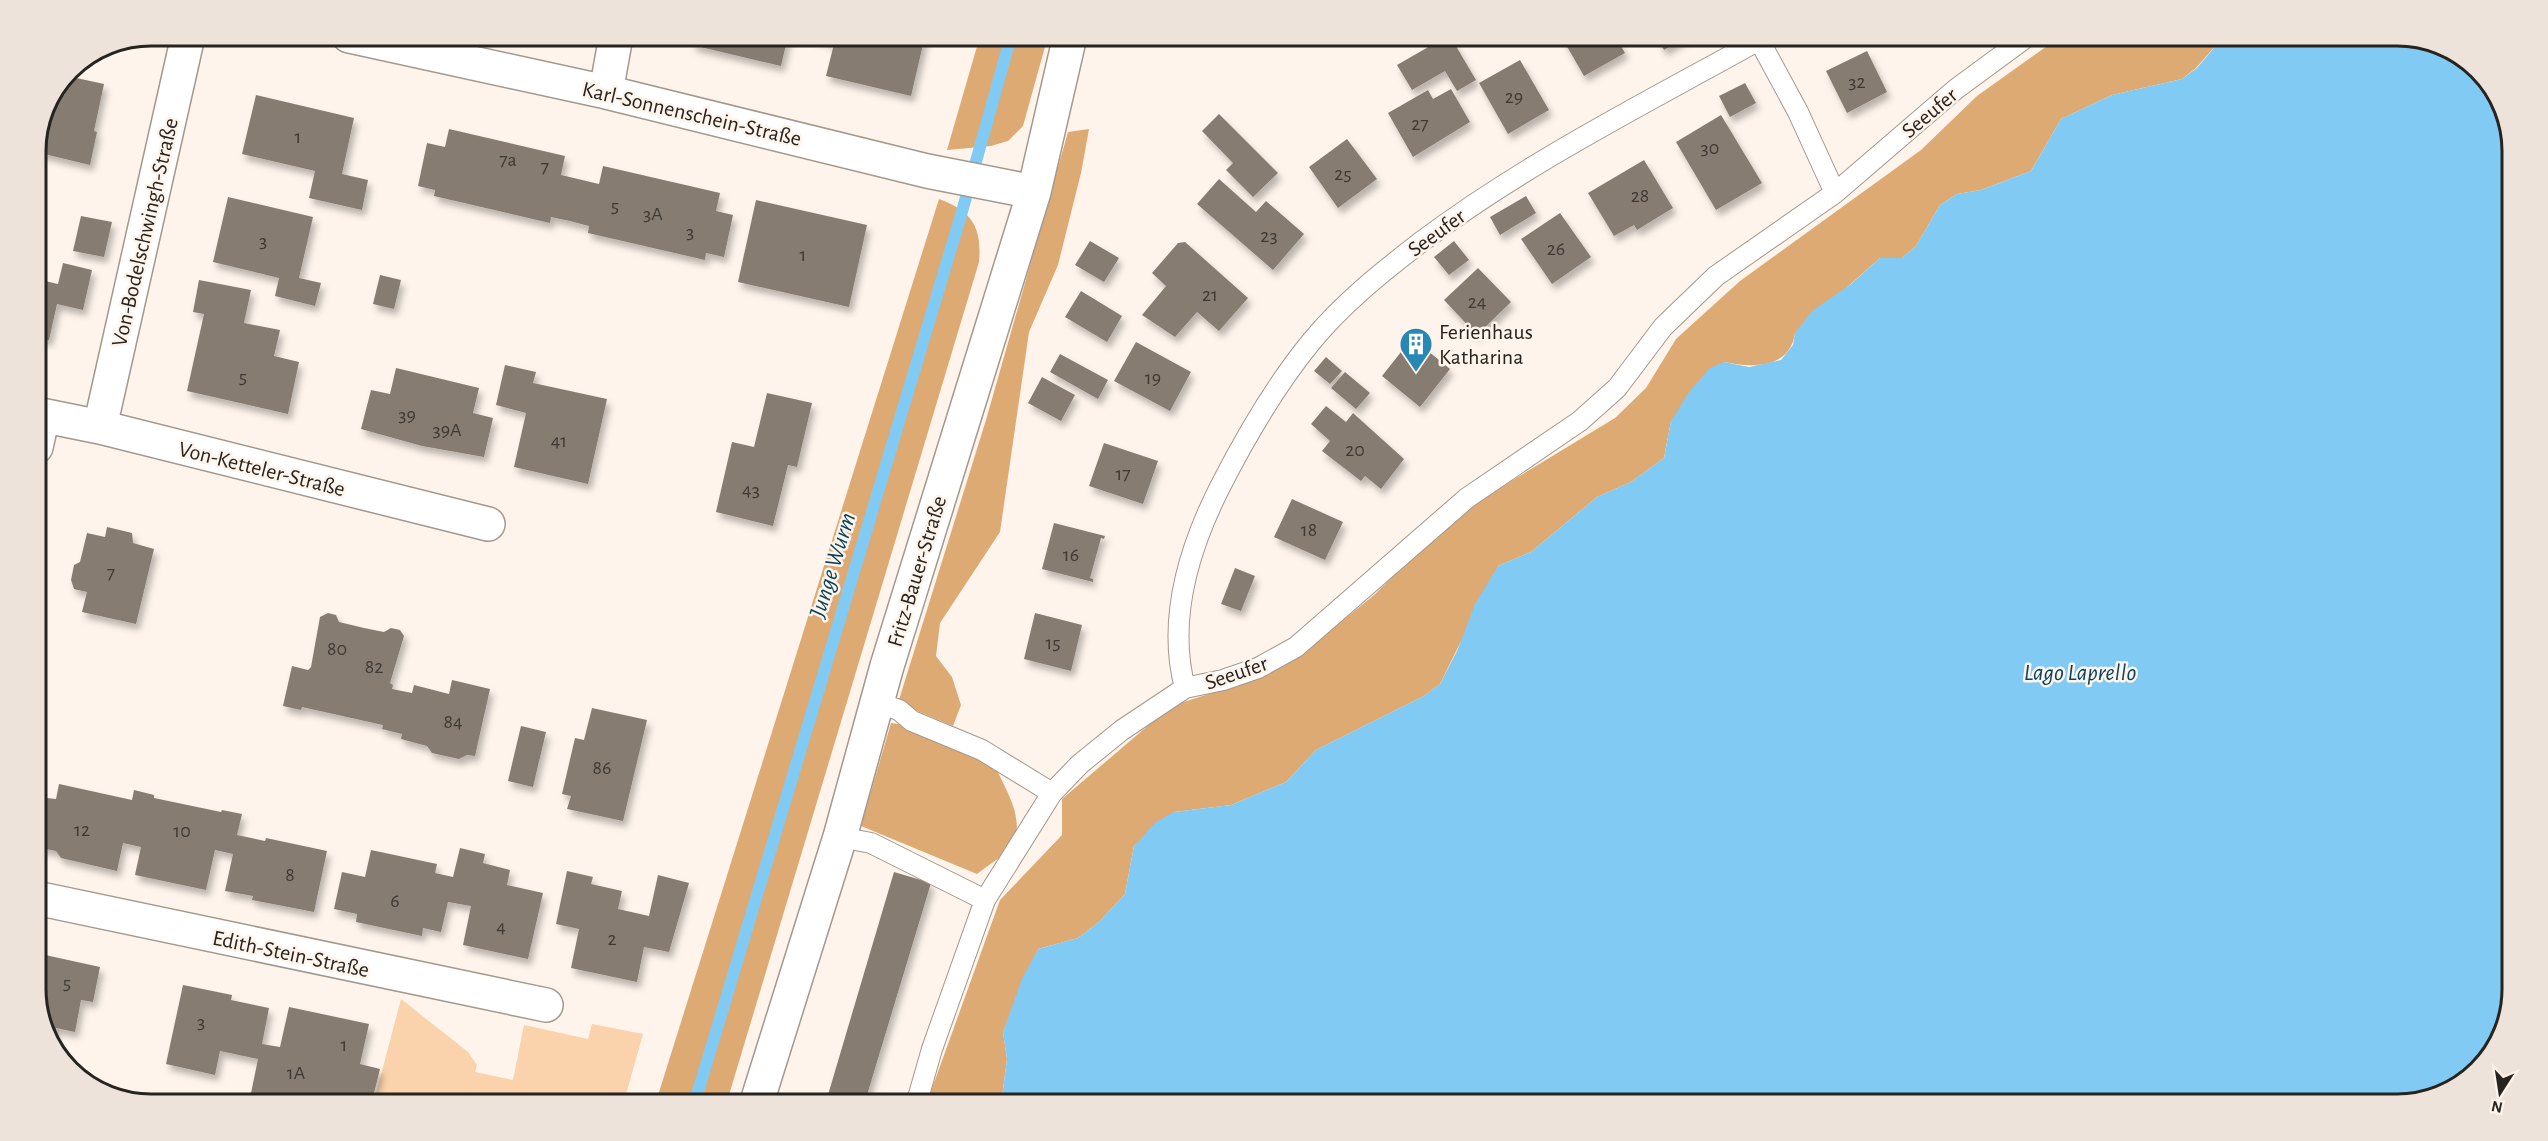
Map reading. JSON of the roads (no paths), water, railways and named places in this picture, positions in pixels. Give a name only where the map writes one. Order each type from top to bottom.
[{"type":"street","name":"Von-Bodelschwingh-Straße","points":[[100,427],[186,46]]},
{"type":"street","name":"Karl-Sonnenschein-Straße","points":[[395,46],[606,92],[927,171],[1034,192]]},
{"type":"street","points":[[606,92],[614,46]]},
{"type":"street","name":"Fritz-Bauer-Straße","points":[[759,1094],[840,837],[891,655],[1034,192],[1068,46]]},
{"type":"street","name":"Von-Ketteler-Straße","points":[[47,416],[100,427],[488,524]]},
{"type":"street","name":"Edith-Stein-Straße","points":[[47,900],[546,1005]]},
{"type":"lane","name":"Seeufer","points":[[1185,688],[1178,664],[1180,607],[1194,547],[1215,499],[1271,398],[1312,341],[1361,291],[1404,255],[1453,219],[1523,172],[1748,46]]},
{"type":"lane","name":"Seeufer","points":[[1762,46],[1798,112],[1835,193]]},
{"type":"lane","name":"Seeufer","points":[[919,1094],[932,1049],[985,900],[1053,793],[1080,764],[1122,730],[1185,688],[1223,680],[1258,668],[1296,647],[1467,498],[1580,421],[1617,388],[1663,327],[1716,276],[1835,193],[1956,89],[2014,46]]},
{"type":"lane","points":[[879,703],[899,710],[912,721],[982,750],[1053,793]]},
{"type":"lane","points":[[840,837],[871,843],[985,900]]},
{"type":"water","name":"Lago Laprello","points":[[2216,46],[2397,46],[2437,54],[2460,68],[2480,88],[2494,111],[2501,144],[2502,990],[2494,1030],[2475,1059],[2466,1068],[2443,1084],[2410,1094],[1002,1094],[1007,1059],[1003,1032],[1022,979],[1038,949],[1078,938],[1099,922],[1125,894],[1134,846],[1156,822],[1174,812],[1231,805],[1286,782],[1316,750],[1424,696],[1440,684],[1457,651],[1475,604],[1498,566],[1531,552],[1597,497],[1631,482],[1664,458],[1671,421],[1689,392],[1710,368],[1724,362],[1749,367],[1781,360],[1793,345],[1795,333],[1812,311],[1851,284],[1880,258],[1902,258],[1916,246],[1940,205],[1957,194],[1981,190],[2031,171],[2061,119],[2112,95],[2182,79],[2197,68]]},
{"type":"waterway","name":"Junge Wurm","points":[[697,1094],[961,215],[1008,46]]},
{"type":"place","name":"Ferienhaus Katharina","points":[[1416,373]]}]
